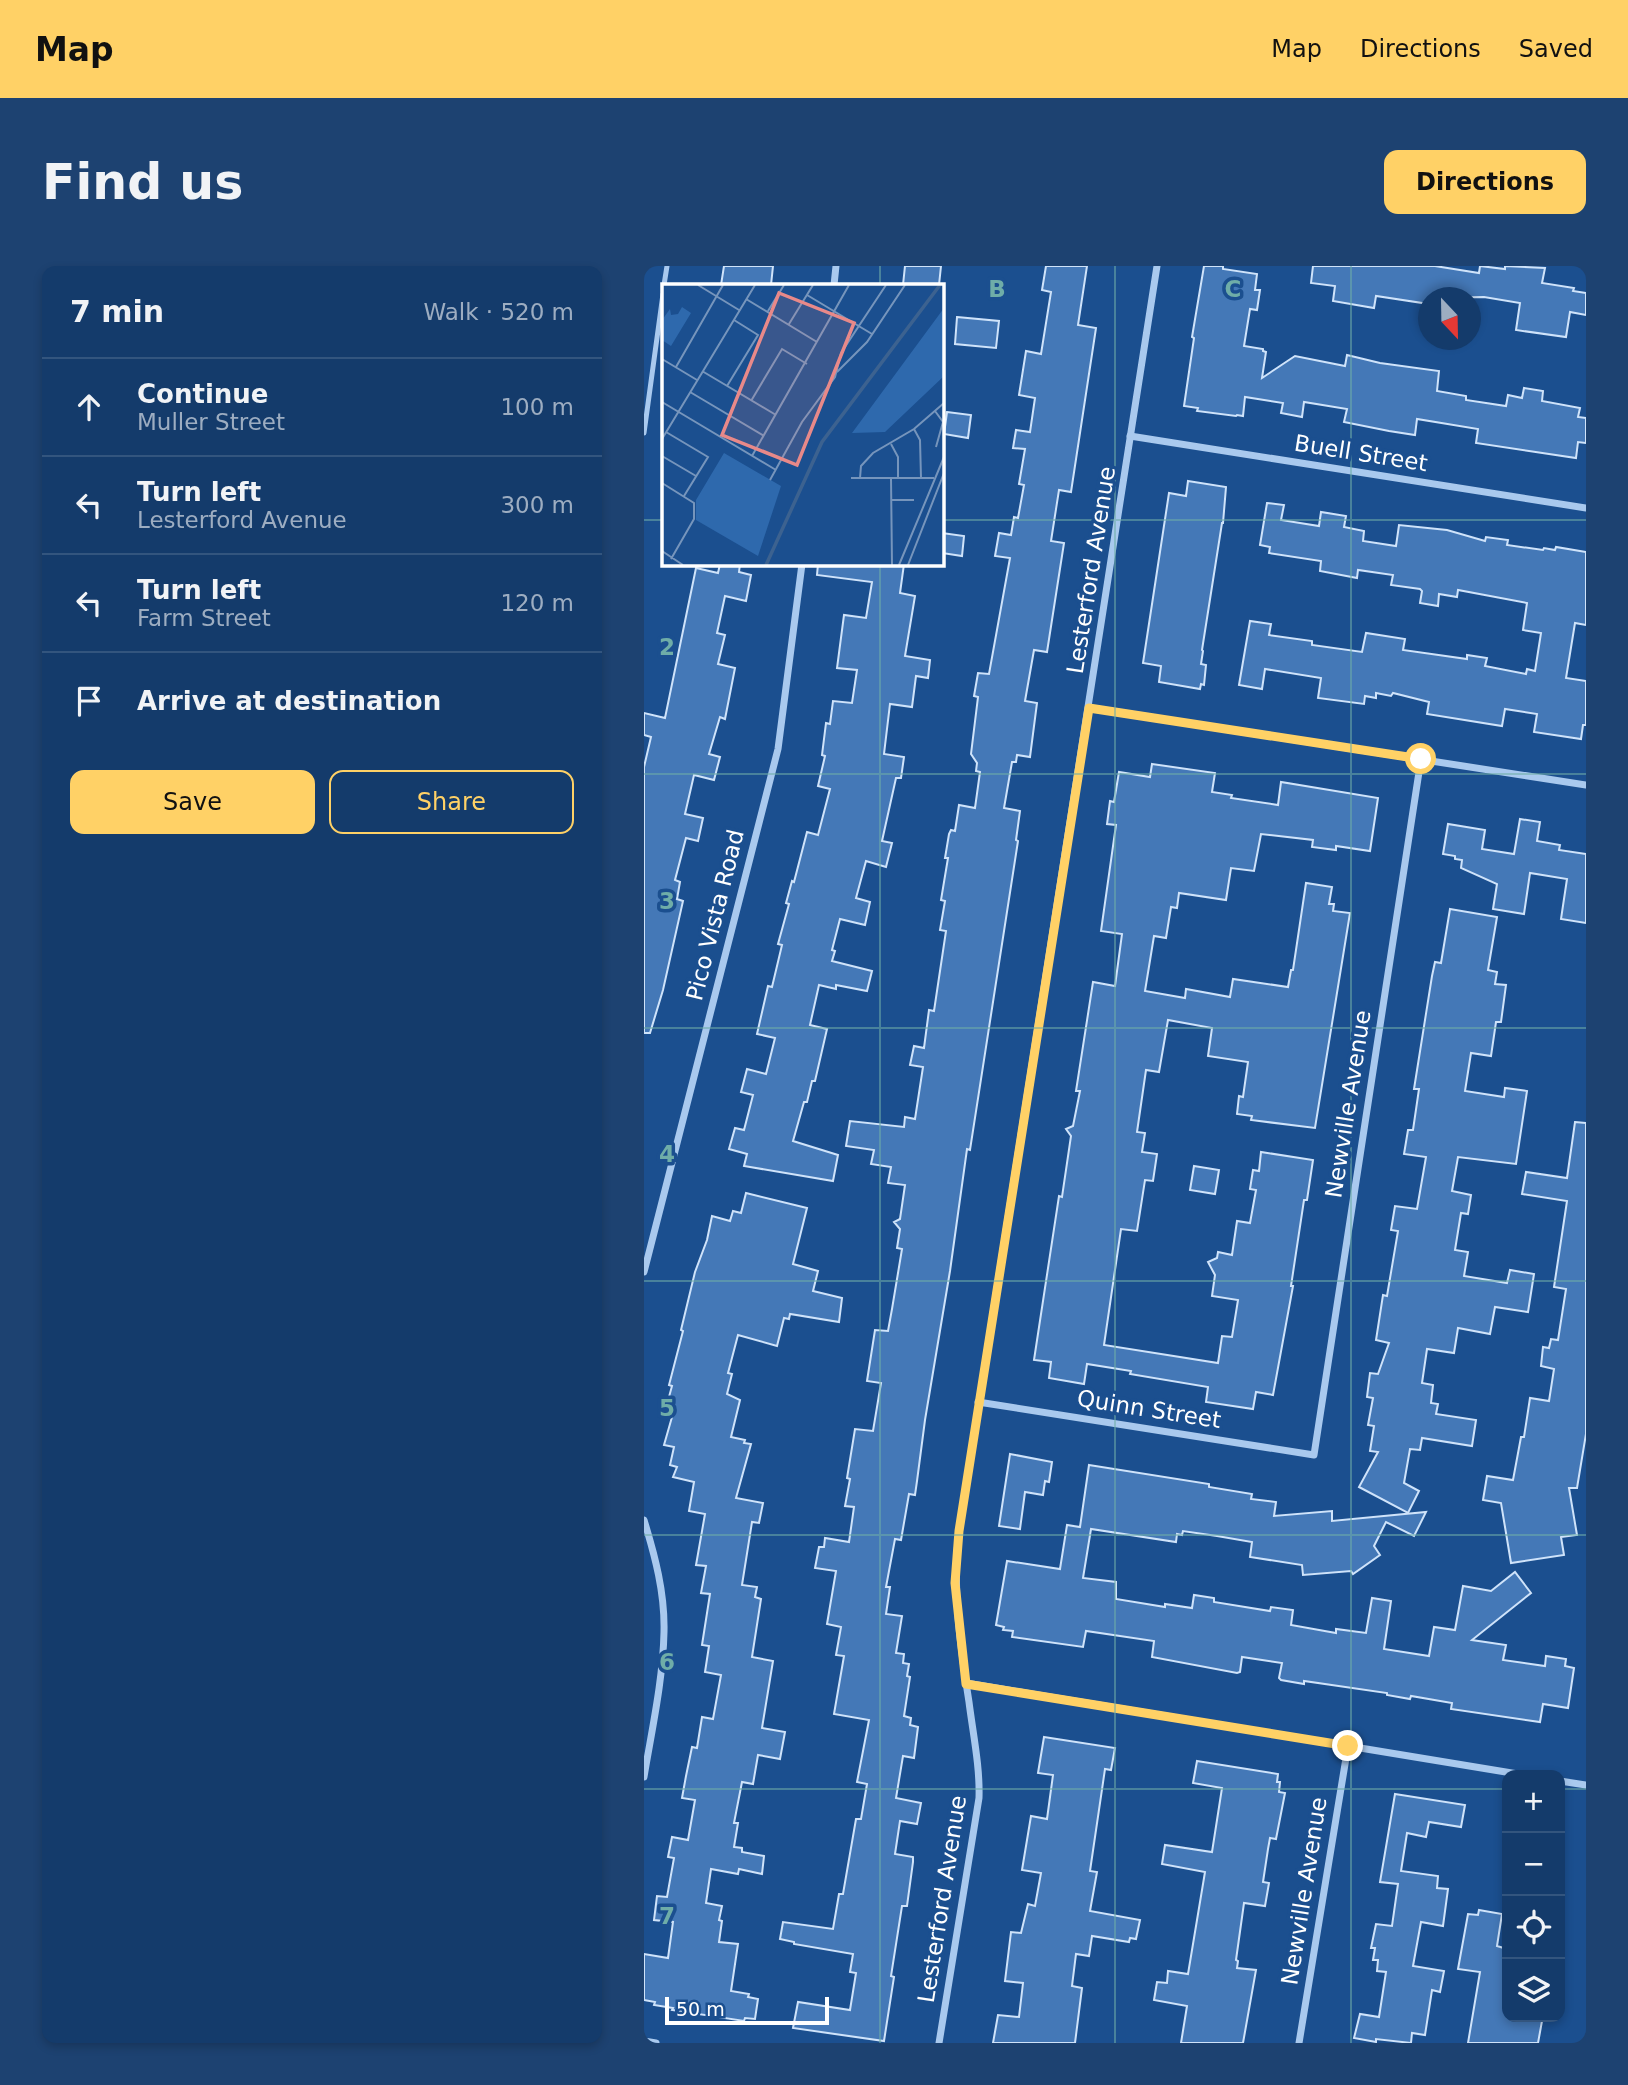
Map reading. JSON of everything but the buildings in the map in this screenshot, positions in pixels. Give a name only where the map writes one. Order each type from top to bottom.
[{"type":"street","points":[[834,284],[836,266]]},
{"type":"street","name":"Lesterford Avenue","points":[[939,2043],[979,1798],[977,1757],[956,1600],[955,1566],[978,1402],[1157,266]]},
{"type":"street","name":"Buell Street","points":[[1130,436],[1586,508]]},
{"type":"street","name":"Pico Vista Road","points":[[644,1272],[778,749],[802,565]]},
{"type":"street","points":[[1089,708],[1586,785]]},
{"type":"street","name":"Newville Avenue","points":[[1314,1455],[1421,759]]},
{"type":"street","name":"Quinn Street","points":[[978,1402],[1314,1455]]},
{"type":"street","points":[[644,1520],[658,1569],[664,1631],[662,1663],[644,1777]]},
{"type":"street","points":[[966,1684],[1502,1771]]},
{"type":"street","name":"Newville Avenue","points":[[1299,2043],[1348,1746]]},
{"type":"street","points":[[1565,1782],[1586,1786]]},
{"type":"street","points":[[644,2041],[656,2043]]},
{"type":"lane","points":[[664,284],[667,266]]},
{"type":"lane","points":[[644,433],[662,301]]},
{"type":"route","points":[[1348,1746],[966,1684],[956,1600],[955,1566],[978,1402],[1089,708],[1421,759]]}]
